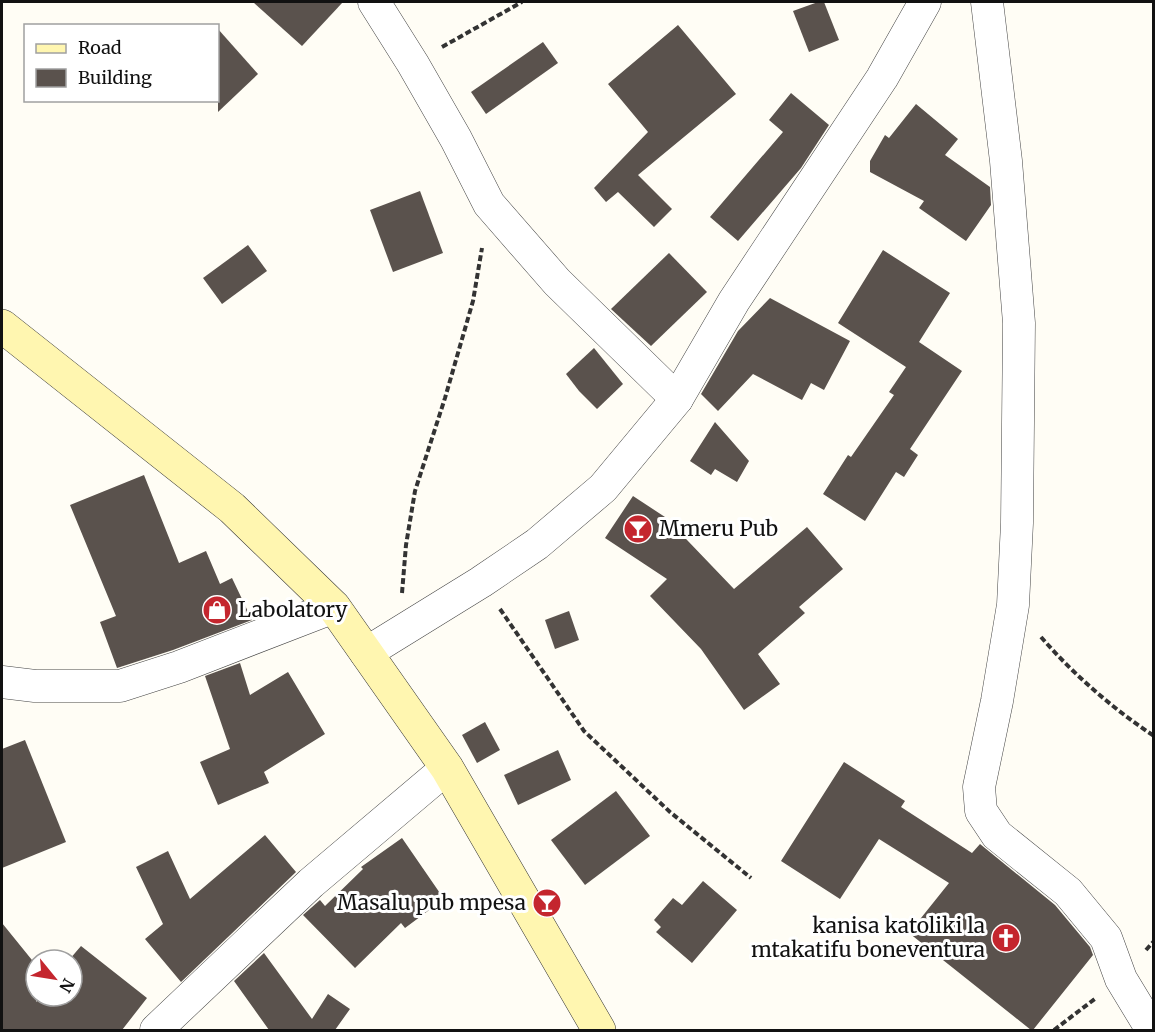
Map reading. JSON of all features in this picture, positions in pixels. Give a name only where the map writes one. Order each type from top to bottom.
[{"type":"street","points":[[374,2],[456,139],[489,204],[557,282],[677,399]]},
{"type":"street","points":[[366,653],[481,582],[537,544],[603,488],[677,399],[734,301],[882,78],[925,2]]},
{"type":"street","points":[[987,2],[1006,161],[1019,323],[1017,523],[1013,605],[997,701],[979,787],[981,812],[997,835],[1068,892],[1106,938],[1121,979],[1152,1030]]},
{"type":"street","points":[[2,326],[232,508],[334,607],[447,768],[599,1030]]},
{"type":"street","points":[[2,682],[35,686],[120,686],[334,607]]},
{"type":"street","points":[[156,1030],[310,883],[447,768]]},
{"type":"path","points":[[413,64],[522,2]]},
{"type":"path","points":[[399,633],[406,545],[415,491],[473,301],[489,204]]},
{"type":"path","points":[[481,582],[584,731],[670,812],[751,878]]},
{"type":"path","points":[[1013,605],[1091,688],[1154,736]]},
{"type":"path","points":[[1054,1030],[1121,979]]},
{"type":"building","points":[[253,2],[343,2],[302,46]]},
{"type":"building","points":[[824,2],[839,40],[809,52],[793,11]]},
{"type":"building","points":[[678,25],[736,94],[638,175],[672,209],[654,227],[618,192],[606,202],[594,188],[648,132],[608,84]]},
{"type":"building","points":[[219,30],[258,74],[218,112],[219,102]]},
{"type":"building","points":[[543,42],[558,63],[486,114],[471,92]]},
{"type":"building","points":[[791,93],[829,125],[801,168],[738,241],[710,217],[783,132],[769,120]]},
{"type":"building","points":[[916,104],[958,139],[945,155],[990,187],[991,205],[966,241],[919,208],[924,201],[870,172],[870,161],[885,135],[889,138]]},
{"type":"building","points":[[420,191],[443,253],[393,272],[370,210]]},
{"type":"building","points":[[248,245],[267,271],[222,304],[203,278]]},
{"type":"building","points":[[883,250],[950,293],[919,342],[962,371],[910,449],[918,455],[904,477],[896,472],[865,521],[823,494],[848,455],[851,457],[894,395],[889,392],[906,367],[838,323]]},
{"type":"building","points":[[669,253],[707,292],[651,346],[611,309]]},
{"type":"building","points":[[770,298],[850,341],[824,390],[811,383],[802,400],[753,374],[718,411],[701,394],[738,331]]},
{"type":"building","points":[[594,348],[623,384],[597,409],[566,374]]},
{"type":"building","points":[[715,422],[749,461],[737,482],[715,469],[711,475],[690,461]]},
{"type":"building","points":[[144,475],[179,563],[206,551],[220,584],[232,578],[252,620],[173,650],[117,668],[100,622],[116,616],[70,505]]},
{"type":"building","points":[[633,496],[665,517],[734,589],[807,527],[843,569],[799,607],[805,613],[758,654],[780,684],[744,710],[701,649],[650,596],[667,579],[605,538]]},
{"type":"building","points":[[569,611],[579,640],[555,649],[545,620]]},
{"type":"building","points":[[240,663],[250,695],[288,672],[325,734],[264,772],[269,783],[218,805],[200,762],[230,749],[205,676]]},
{"type":"building","points":[[485,722],[500,750],[477,763],[462,735]]},
{"type":"building","points":[[25,740],[66,842],[2,868],[2,749]]},
{"type":"building","points":[[558,750],[571,780],[518,805],[504,775]]},
{"type":"building","name":"kanisa katoliki la mtakatifu boneventura","points":[[844,762],[905,801],[901,807],[972,853],[980,844],[1055,905],[1090,947],[1093,955],[1033,1030],[909,933],[949,883],[879,839],[840,899],[781,861]]},
{"type":"building","points":[[616,791],[650,836],[585,885],[551,840]]},
{"type":"building","points":[[265,835],[296,872],[181,982],[145,939],[163,924],[136,867],[168,851],[190,899]]},
{"type":"building","points":[[402,838],[444,899],[405,928],[401,923],[355,968],[303,915],[320,900],[325,906],[363,869],[361,867]]},
{"type":"building","points":[[703,881],[737,910],[692,963],[656,932],[661,927],[654,920],[673,898],[682,905]]},
{"type":"building","points":[[2,923],[24,950],[24,1008],[84,1008],[84,948],[147,998],[122,1030],[2,1030]]},
{"type":"building","points":[[264,953],[312,1019],[328,994],[350,1009],[335,1030],[269,1030],[234,981]]},
{"type":"place","name":"Mmeru Pub","points":[[638,529]]},
{"type":"place","name":"Labolatory","points":[[217,610]]},
{"type":"place","name":"Masalu pub mpesa","points":[[547,903]]},
{"type":"place","name":"kanisa katoliki la mtakatifu boneventura","points":[[1006,938]]}]
